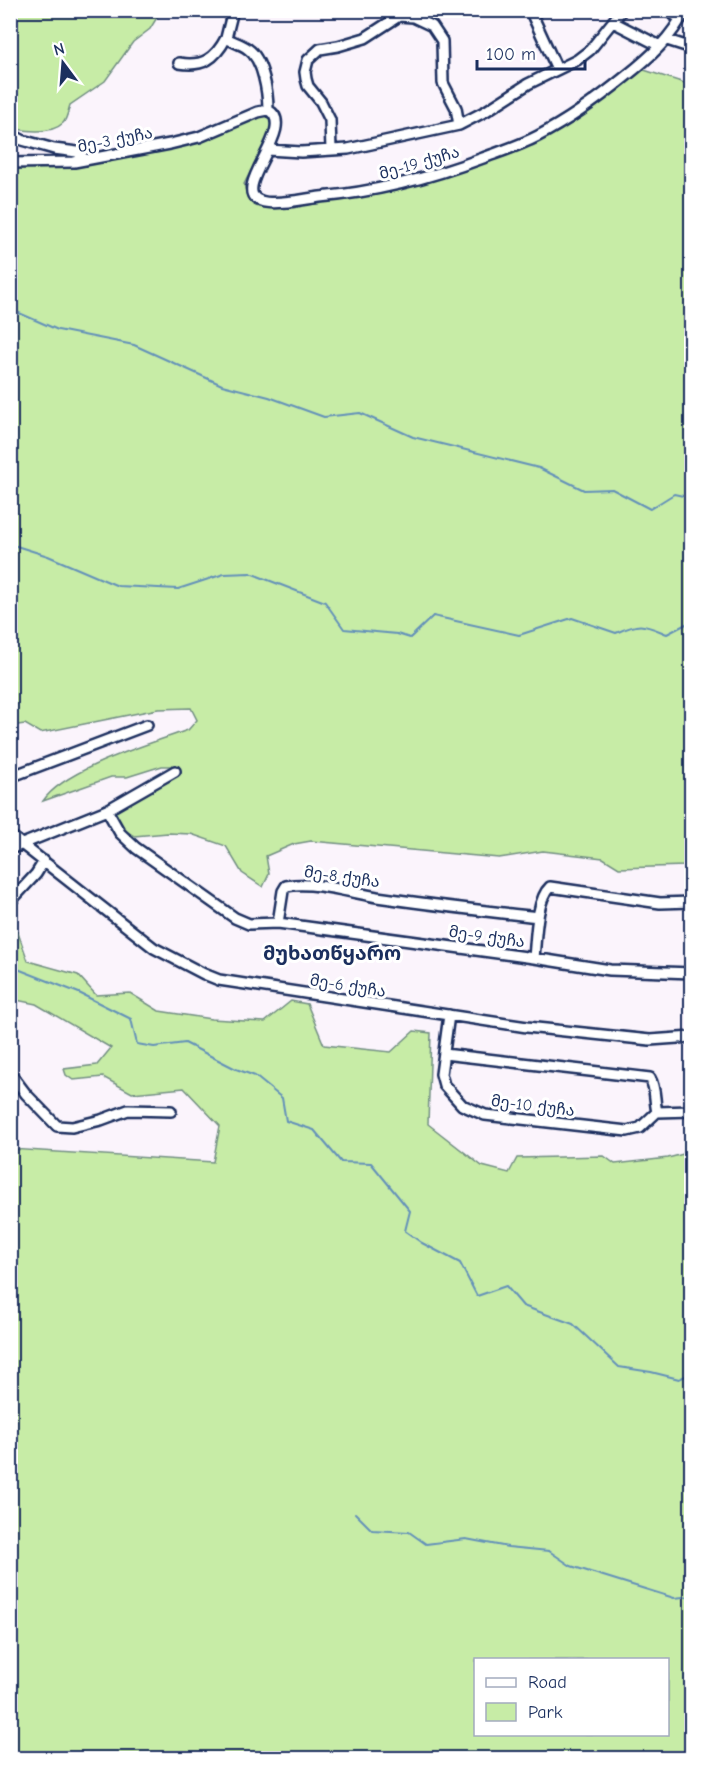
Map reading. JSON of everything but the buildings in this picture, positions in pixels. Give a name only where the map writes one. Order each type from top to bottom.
[{"type":"street","points":[[179,63],[188,65],[205,62],[218,54],[226,38],[233,10]]},
{"type":"street","points":[[530,10],[557,69]]},
{"type":"street","points":[[267,150],[301,152],[348,149],[459,125],[577,60],[590,50],[622,10]]},
{"type":"street","points":[[666,10],[683,15]]},
{"type":"street","name":"მე-19 ქუჩა","points":[[268,110],[273,112],[277,121],[273,137],[252,187],[255,197],[260,201],[326,197],[393,187],[456,168],[537,137],[600,97],[641,64],[663,43],[683,15]]},
{"type":"street","points":[[331,150],[330,120],[321,102],[308,86],[306,79],[308,60],[320,49],[365,38],[399,16],[413,17],[432,26],[442,41],[443,83],[456,108],[459,125]]},
{"type":"street","points":[[614,22],[663,43],[692,48]]},
{"type":"street","points":[[226,38],[249,49],[257,59],[268,93],[268,110]]},
{"type":"street","name":"მე-3 ქუჩა","points":[[10,163],[86,160],[199,137],[268,110]]},
{"type":"street","points":[[12,135],[54,149],[77,152],[86,160]]},
{"type":"street","points":[[10,148],[15,142],[12,135]]},
{"type":"street","points":[[10,777],[147,725]]},
{"type":"street","points":[[10,849],[107,810],[175,771]]},
{"type":"street","points":[[107,810],[120,833],[136,848],[235,918],[249,924],[278,923]]},
{"type":"street","name":"მე-6 ქუჩა","points":[[10,835],[154,948],[219,980],[526,1026],[650,1040],[692,1037]]},
{"type":"street","points":[[10,902],[36,874],[44,861]]},
{"type":"street","name":"მე-8 ქუჩა","points":[[278,923],[286,885],[324,887],[439,906],[538,917]]},
{"type":"street","points":[[534,958],[538,917],[546,891],[550,887],[660,903],[692,902]]},
{"type":"street","name":"მე-9 ქუჩა","points":[[278,923],[610,970],[692,973]]},
{"type":"street","name":"მე-10 ქუჩა","points":[[449,1015],[441,1074],[444,1085],[462,1105],[485,1115],[627,1131],[640,1128],[657,1112]]},
{"type":"street","points":[[444,1054],[650,1078],[654,1085],[657,1112],[692,1111]]},
{"type":"street","points":[[10,1073],[26,1094],[57,1126],[72,1127],[128,1110],[171,1112]]},
{"type":"green space","points":[[10,11],[161,11],[150,29],[133,42],[105,81],[70,105],[63,123],[52,129],[38,131],[11,128]]},
{"type":"green space","points":[[641,69],[691,85],[692,859],[685,866],[619,868],[603,858],[543,851],[499,858],[311,841],[294,844],[266,856],[269,874],[263,887],[242,873],[226,846],[191,834],[168,833],[134,836],[122,829],[114,811],[126,802],[173,777],[173,766],[162,766],[127,777],[111,777],[43,801],[54,789],[89,768],[110,758],[188,730],[197,720],[191,708],[158,709],[40,733],[25,724],[11,726],[10,166],[62,166],[134,153],[268,114],[273,123],[271,132],[244,184],[251,202],[269,207],[388,192],[423,183],[542,140],[592,108]]},
{"type":"green space","points":[[11,930],[17,930],[28,961],[78,975],[96,995],[130,993],[159,1011],[211,1019],[265,1022],[291,1001],[307,1004],[324,1045],[391,1052],[414,1031],[431,1033],[428,1124],[482,1166],[509,1173],[517,1158],[604,1156],[615,1164],[668,1158],[691,1152],[691,1758],[11,1758],[11,1149],[213,1162],[220,1126],[184,1088],[132,1093],[103,1077],[73,1080],[66,1075],[64,1069],[97,1065],[111,1048],[36,1004],[11,999]]},
{"type":"waterway","points":[[10,309],[58,330],[134,345],[222,385],[269,397],[324,417],[360,413],[413,437],[539,468],[584,490],[612,489],[650,509],[674,494],[692,498]]},
{"type":"waterway","points":[[10,544],[48,556],[118,586],[178,589],[224,574],[250,573],[325,602],[344,629],[397,634],[410,638],[433,616],[519,635],[572,618],[616,633],[631,627],[642,626],[667,634],[692,621]]},
{"type":"waterway","points":[[10,966],[79,993],[131,1019],[137,1044],[154,1047],[185,1043],[255,1076],[282,1098],[286,1121],[314,1130],[341,1162],[371,1163],[410,1211],[405,1231],[422,1243],[460,1263],[477,1296],[506,1286],[523,1306],[573,1324],[619,1367],[679,1379],[692,1373]]},
{"type":"waterway","points":[[355,1513],[372,1530],[409,1532],[426,1544],[466,1539],[508,1547],[549,1551],[571,1566],[674,1598],[692,1596]]},
{"type":"district","name":"მუხათწყარო","points":[[332,953]]}]
